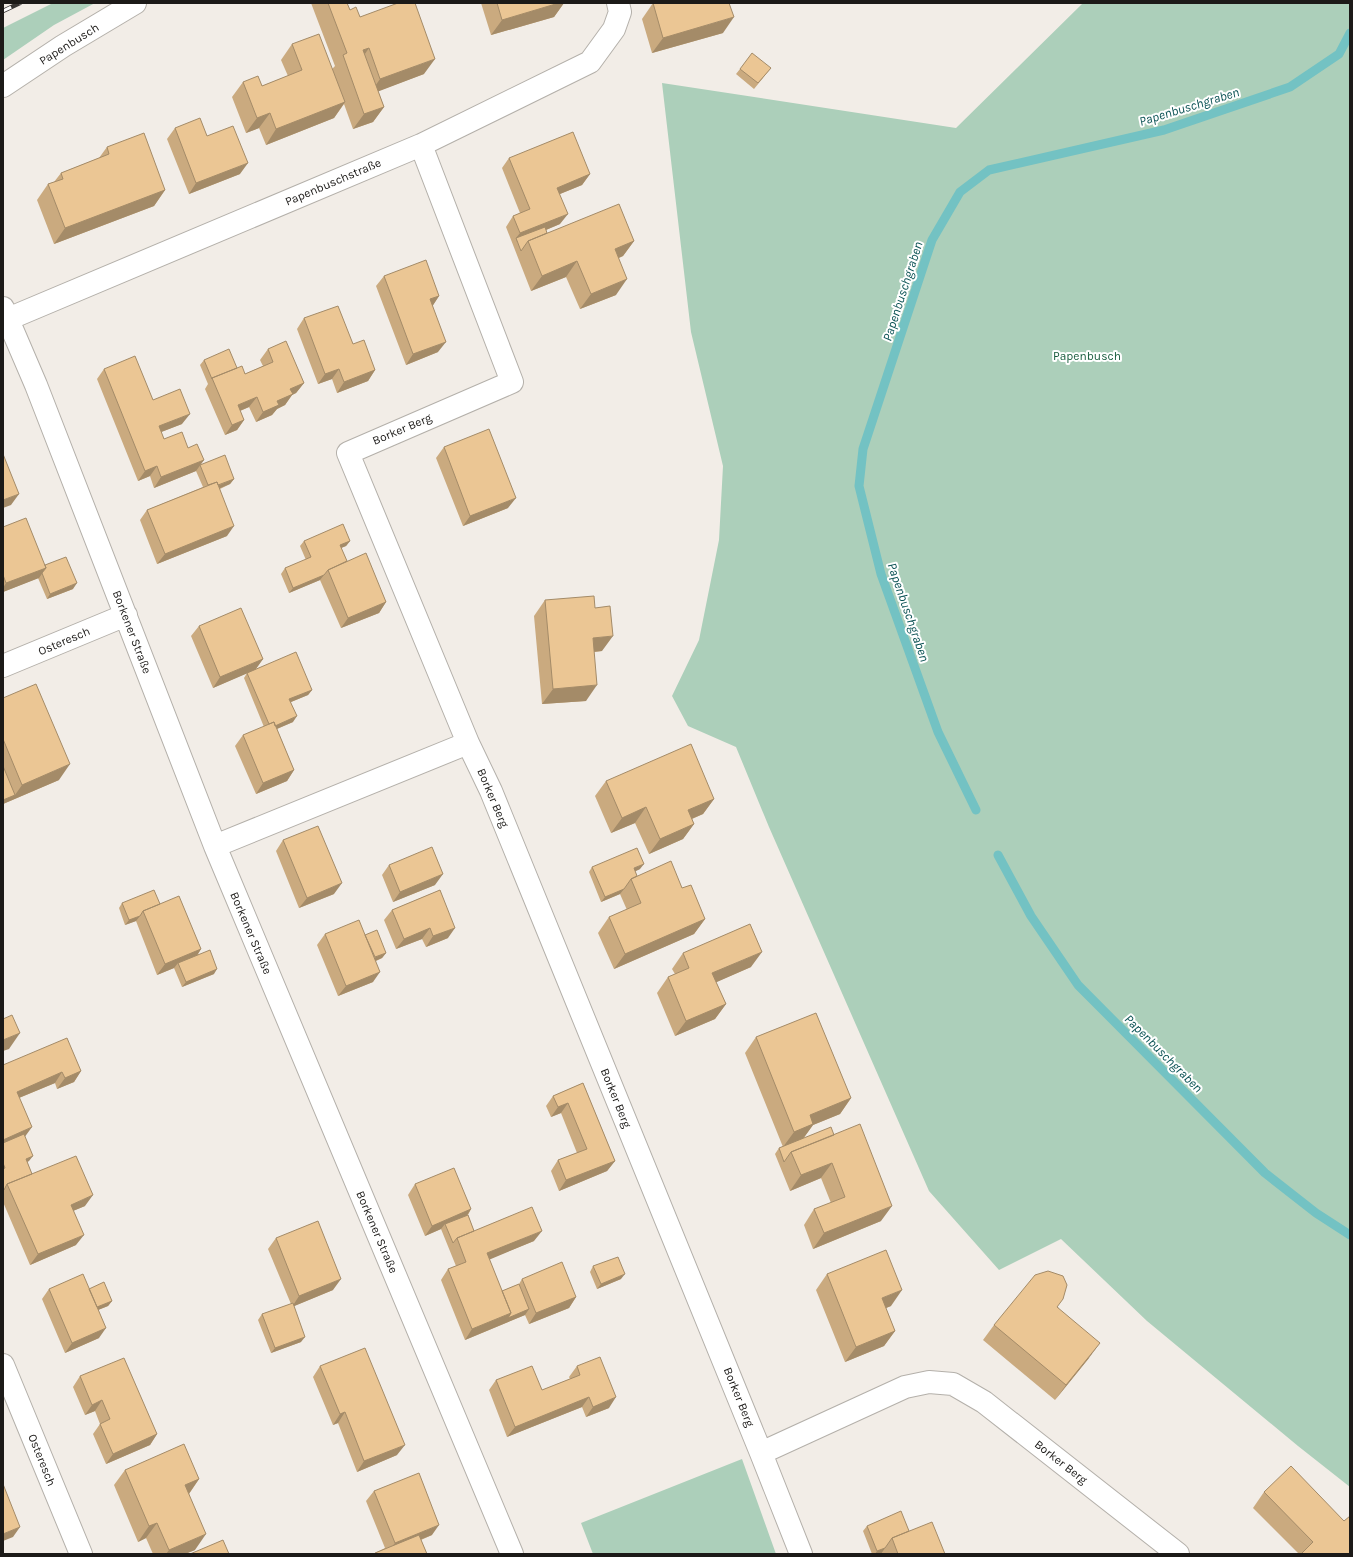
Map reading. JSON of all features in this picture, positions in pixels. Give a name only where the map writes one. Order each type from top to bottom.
[{"type":"street","name":"Papenbusch","points":[[3,86],[63,46],[135,3]]},
{"type":"street","name":"Papenbuschstraße","points":[[6,314],[421,144],[590,62],[614,29],[620,12],[618,3]]},
{"type":"street","name":"Borker Berg","points":[[421,144],[512,382],[348,453],[468,743],[500,813],[801,1554]]},
{"type":"street","name":"Borkener Straße","points":[[6,314],[36,385],[215,846],[512,1554]]},
{"type":"street","name":"Osteresch","points":[[3,666],[126,615]]},
{"type":"street","points":[[215,846],[468,743]]},
{"type":"street","name":"Osteresch","points":[[3,1365],[81,1554]]},
{"type":"street","name":"Borker Berg","points":[[761,1453],[905,1387],[929,1382],[953,1384],[984,1402],[1178,1554]]},
{"type":"green space","points":[[53,3],[95,3],[54,25],[3,60],[3,28]]},
{"type":"green space","points":[[1082,3],[1350,3],[1350,1487],[1147,1321],[1061,1239],[999,1270],[929,1191],[769,827],[736,747],[688,726],[672,696],[699,640],[719,540],[723,466],[691,332],[662,83],[956,128]]},
{"type":"green space","points":[[742,1459],[776,1554],[593,1554],[581,1523]]},
{"type":"building","points":[[328,3],[347,3],[350,10],[356,7],[360,17],[398,3],[415,3],[435,59],[380,79],[369,48],[363,50],[384,107],[364,114],[343,55],[347,53]]},
{"type":"building","points":[[497,3],[559,3],[502,20]]},
{"type":"building","points":[[653,3],[729,3],[734,17],[663,38]]},
{"type":"building","points":[[319,34],[345,102],[276,129],[270,113],[257,118],[243,82],[258,76],[262,86],[302,70],[292,44]]},
{"type":"building","points":[[752,53],[771,68],[758,83],[740,69]]},
{"type":"building","points":[[200,118],[207,136],[233,126],[248,163],[196,183],[175,128]]},
{"type":"building","points":[[573,132],[590,174],[557,188],[568,214],[520,233],[513,216],[530,209],[509,158]]},
{"type":"building","points":[[144,133],[165,190],[65,228],[48,184],[63,179],[61,173],[109,154],[107,147]]},
{"type":"building","points":[[619,204],[634,241],[615,249],[627,279],[591,294],[577,261],[542,276],[528,241]]},
{"type":"building","points":[[545,227],[547,233],[528,241],[521,251],[516,238]]},
{"type":"building","points":[[426,260],[439,296],[430,299],[446,342],[413,354],[384,276]]},
{"type":"building","points":[[338,306],[353,344],[364,340],[375,370],[344,382],[339,369],[325,374],[304,318]]},
{"type":"building","points":[[286,341],[304,383],[290,389],[293,394],[277,401],[279,405],[263,412],[257,397],[238,405],[244,420],[232,425],[212,378],[242,366],[245,374],[273,362],[268,349]]},
{"type":"building","points":[[229,349],[237,368],[212,379],[204,360]]},
{"type":"building","points":[[135,356],[153,400],[180,389],[190,414],[159,426],[164,439],[182,432],[188,448],[197,444],[204,460],[161,477],[157,466],[145,471],[104,369]]},
{"type":"building","points":[[489,429],[516,498],[470,516],[444,447]]},
{"type":"building","points":[[3,454],[19,494],[3,500]]},
{"type":"building","points":[[225,455],[234,479],[218,485],[217,482],[208,485],[200,465]]},
{"type":"building","points":[[217,482],[234,526],[165,554],[147,510]]},
{"type":"building","points":[[26,518],[46,568],[6,583],[3,575],[3,527]]},
{"type":"building","points":[[343,524],[350,541],[340,545],[347,561],[328,570],[324,575],[293,588],[285,568],[311,557],[304,541]]},
{"type":"building","points":[[366,553],[386,602],[348,618],[328,570]]},
{"type":"building","points":[[66,557],[77,583],[50,594],[42,573],[46,568],[45,565]]},
{"type":"building","points":[[594,596],[595,608],[610,606],[613,636],[593,638],[597,685],[553,689],[545,600]]},
{"type":"building","points":[[241,608],[263,659],[220,677],[199,626]]},
{"type":"building","points":[[296,652],[312,690],[289,699],[297,716],[275,726],[274,722],[269,724],[247,673]]},
{"type":"building","points":[[36,684],[70,764],[22,785],[3,739],[3,698]]},
{"type":"building","points":[[274,722],[294,770],[263,783],[243,735]]},
{"type":"building","points":[[691,744],[714,799],[688,810],[694,824],[660,839],[646,807],[622,818],[606,781]]},
{"type":"building","points":[[3,766],[15,795],[3,800]]},
{"type":"building","points":[[318,826],[342,883],[307,898],[283,840]]},
{"type":"building","points":[[432,847],[443,874],[400,892],[389,865]]},
{"type":"building","points":[[637,848],[644,864],[634,868],[637,876],[631,879],[624,889],[605,897],[592,867]]},
{"type":"building","points":[[671,861],[682,888],[691,885],[705,919],[625,954],[609,917],[641,903],[631,879]]},
{"type":"building","points":[[154,890],[160,904],[143,911],[140,916],[129,920],[122,903]]},
{"type":"building","points":[[440,890],[455,928],[433,936],[430,928],[404,939],[392,910]]},
{"type":"building","points":[[179,896],[201,949],[165,964],[143,911]]},
{"type":"building","points":[[359,920],[380,972],[346,986],[325,934]]},
{"type":"building","points":[[750,924],[762,952],[712,973],[726,1004],[686,1021],[668,977],[689,968],[683,953]]},
{"type":"building","points":[[377,930],[386,953],[375,957],[365,935]]},
{"type":"building","points":[[210,950],[217,969],[186,982],[178,963]]},
{"type":"building","points":[[816,1013],[851,1098],[810,1115],[813,1124],[794,1132],[756,1037]]},
{"type":"building","points":[[12,1015],[20,1033],[3,1040],[3,1019]]},
{"type":"building","points":[[67,1038],[81,1071],[65,1078],[62,1072],[17,1092],[32,1127],[3,1140],[3,1065]]},
{"type":"building","points":[[583,1083],[615,1161],[566,1180],[558,1160],[587,1149],[568,1103],[558,1107],[553,1096]]},
{"type":"building","points":[[860,1124],[892,1206],[824,1233],[814,1209],[845,1197],[832,1163],[801,1175],[791,1152]]},
{"type":"building","points":[[831,1127],[834,1135],[791,1152],[784,1162],[779,1148]]},
{"type":"building","points":[[24,1134],[33,1156],[26,1159],[32,1174],[7,1184],[4,1190],[3,1169],[5,1168],[3,1163],[3,1143]]},
{"type":"building","points":[[76,1156],[93,1195],[71,1205],[84,1235],[38,1254],[7,1184]]},
{"type":"building","points":[[454,1168],[471,1209],[432,1226],[415,1184]]},
{"type":"building","points":[[532,1207],[542,1231],[487,1253],[511,1313],[472,1329],[448,1269],[466,1262],[457,1238]]},
{"type":"building","points":[[468,1215],[474,1231],[457,1238],[453,1243],[445,1224]]},
{"type":"building","points":[[318,1221],[341,1279],[299,1296],[276,1238]]},
{"type":"building","points":[[886,1250],[902,1290],[882,1298],[895,1331],[856,1347],[827,1274]]},
{"type":"building","points":[[618,1257],[625,1274],[601,1284],[593,1266]]},
{"type":"building","points":[[562,1262],[576,1297],[536,1313],[522,1279]]},
{"type":"building","points":[[1048,1271],[1063,1276],[1067,1285],[1063,1299],[1057,1307],[1100,1343],[1066,1385],[994,1325],[1035,1275]]},
{"type":"building","points":[[83,1274],[106,1328],[72,1343],[49,1289]]},
{"type":"building","points":[[104,1282],[112,1301],[97,1307],[89,1289]]},
{"type":"building","points":[[519,1284],[529,1309],[508,1318],[511,1313],[502,1291]]},
{"type":"building","points":[[293,1303],[305,1337],[275,1348],[262,1314]]},
{"type":"building","points":[[365,1348],[405,1445],[364,1461],[345,1412],[340,1414],[320,1366]]},
{"type":"building","points":[[600,1357],[616,1397],[593,1407],[589,1397],[515,1427],[496,1380],[532,1366],[542,1390],[580,1375],[577,1366]]},
{"type":"building","points":[[124,1358],[157,1434],[113,1454],[100,1424],[110,1419],[102,1400],[92,1405],[80,1376]]},
{"type":"building","points":[[184,1444],[199,1479],[185,1485],[206,1534],[169,1550],[157,1523],[149,1526],[125,1470]]},
{"type":"building","points":[[1291,1466],[1344,1521],[1350,1516],[1350,1552],[1348,1554],[1301,1554],[1313,1542],[1264,1492]]},
{"type":"building","points":[[419,1473],[439,1525],[395,1543],[374,1491]]},
{"type":"building","points":[[3,1484],[20,1527],[3,1534]]},
{"type":"building","points":[[901,1511],[909,1531],[892,1538],[885,1548],[877,1551],[867,1526]]},
{"type":"building","points":[[932,1522],[945,1554],[898,1554],[892,1538]]},
{"type":"building","points":[[419,1535],[427,1554],[375,1554],[375,1553]]},
{"type":"building","points":[[223,1540],[229,1554],[190,1554]]},
{"type":"waterway","name":"Papenbuschgraben","points":[[976,810],[938,732],[881,574],[859,486],[863,449],[932,240],[960,192],[989,170],[1164,130],[1290,87],[1339,54],[1350,33]]},
{"type":"waterway","name":"Papenbuschgraben","points":[[998,855],[1031,916],[1078,985],[1265,1173],[1316,1213],[1350,1235]]},
{"type":"railway","points":[[3,11],[20,3]]}]
